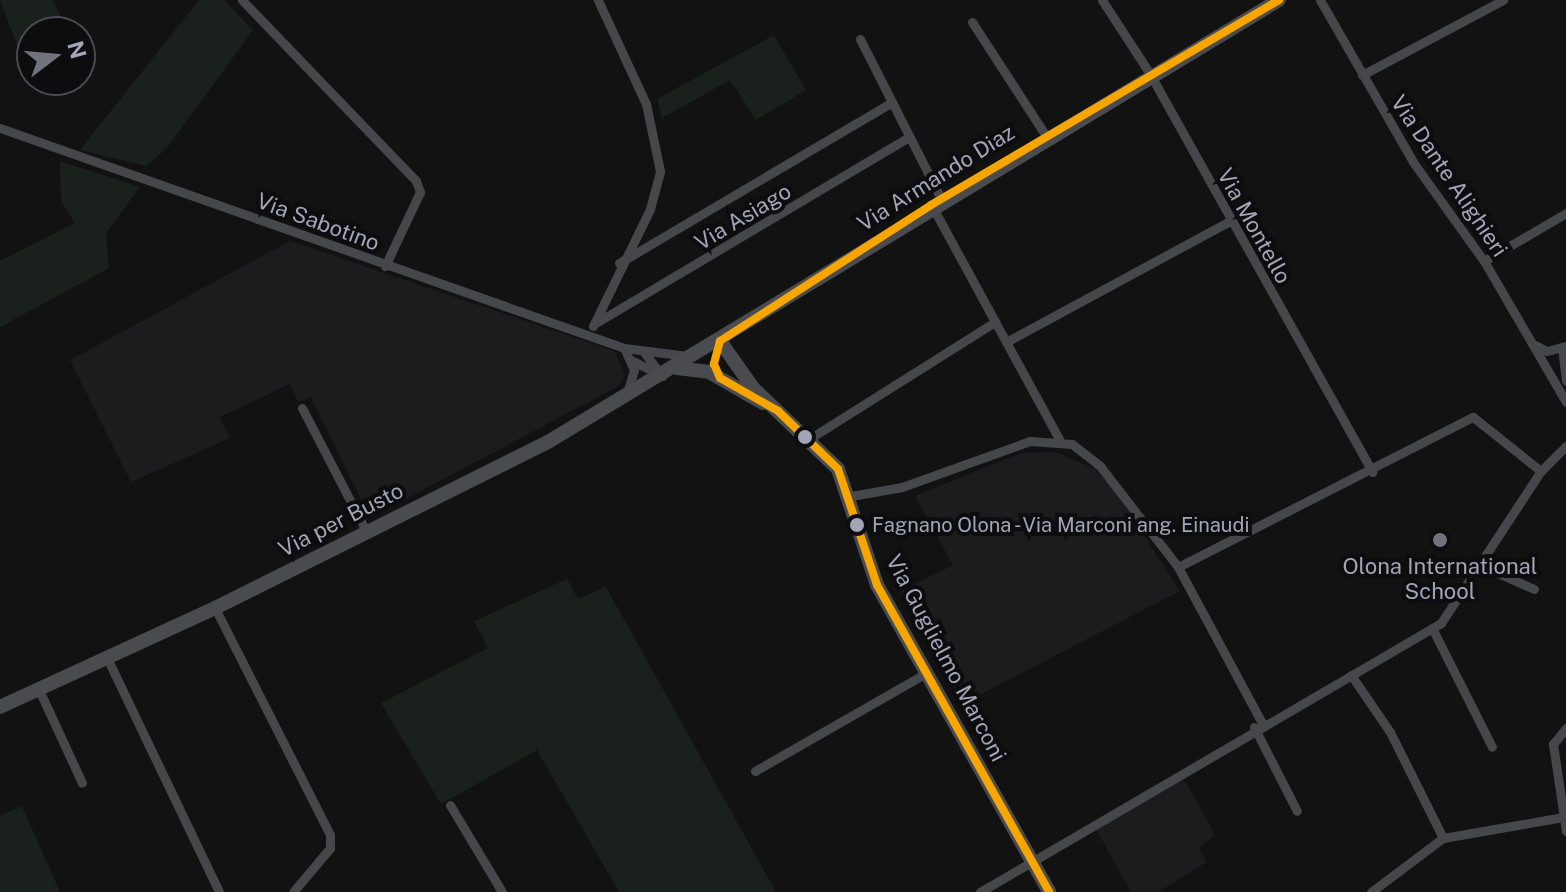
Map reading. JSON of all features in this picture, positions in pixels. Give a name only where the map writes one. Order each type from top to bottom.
[{"type":"main road","name":"Via Armando Diaz","points":[[1205,42],[1269,0]]},
{"type":"main road","name":"Via Armando Diaz","points":[[694,357],[936,202],[1279,0]]},
{"type":"main road","points":[[720,341],[714,364],[720,378]]},
{"type":"main road","name":"Via Guglielmo Marconi","points":[[720,341],[735,367],[838,469],[851,496],[873,577],[1049,892]]},
{"type":"main road","name":"Via per Busto","points":[[0,707],[40,692],[215,608],[626,396],[694,357]]},
{"type":"main road","name":"Via Guglielmo Marconi","points":[[676,368],[720,378],[778,411]]},
{"type":"street","points":[[242,0],[416,181],[420,192],[385,266]]},
{"type":"street","points":[[589,336],[619,263],[650,209],[660,171],[646,104],[598,0]]},
{"type":"street","name":"Via Montello","points":[[1102,0],[1150,74],[1372,472]]},
{"type":"street","name":"Via Dante Alighieri","points":[[1320,0],[1413,162],[1484,261],[1533,343],[1561,381],[1566,402]]},
{"type":"street","points":[[1362,75],[1503,0]]},
{"type":"street","points":[[972,22],[1046,136]]},
{"type":"street","points":[[860,39],[995,322],[1059,439],[1100,466],[1178,567],[1258,725],[1297,811]]},
{"type":"street","points":[[619,263],[892,102]]},
{"type":"street","name":"Via Sabotino","points":[[0,128],[624,348],[694,357]]},
{"type":"street","name":"Via Asiago","points":[[594,324],[909,137]]},
{"type":"street","points":[[1484,261],[1566,213]]},
{"type":"street","points":[[1006,342],[1230,221]]},
{"type":"street","points":[[809,439],[995,322]]},
{"type":"street","points":[[1533,343],[1547,351],[1564,347],[1561,381]]},
{"type":"street","points":[[624,348],[631,358],[662,376]]},
{"type":"street","points":[[642,350],[662,376]]},
{"type":"street","points":[[626,396],[634,382],[631,358]]},
{"type":"street","points":[[302,408],[366,531]]},
{"type":"street","points":[[1178,567],[1372,472],[1473,417],[1541,471]]},
{"type":"street","points":[[851,496],[902,487],[1006,447],[1059,439]]},
{"type":"street","points":[[980,892],[1031,858],[1258,725],[1432,628],[1457,605],[1541,471],[1566,446]]},
{"type":"street","points":[[1480,565],[1534,589]]},
{"type":"street","points":[[215,608],[330,835],[330,848],[293,892]]},
{"type":"street","points":[[1432,628],[1492,747]]},
{"type":"street","points":[[108,660],[219,892]]},
{"type":"street","points":[[755,771],[926,673]]},
{"type":"street","points":[[1351,675],[1403,757],[1443,838]]},
{"type":"street","points":[[40,692],[82,783]]},
{"type":"street","points":[[1566,728],[1553,744],[1566,831]]},
{"type":"street","points":[[450,805],[502,892]]},
{"type":"street","points":[[1371,892],[1443,838],[1563,817]]},
{"type":"shaded area","points":[[0,0],[53,0],[61,16],[16,16],[16,42]]},
{"type":"shaded area","points":[[199,0],[224,0],[253,30],[167,148],[146,166],[80,150]]},
{"type":"shaded area","points":[[774,35],[806,90],[756,120],[730,80],[662,118],[657,99]]},
{"type":"shaded area","points":[[60,161],[140,187],[106,233],[109,268],[0,327],[0,261],[75,223],[61,201]]},
{"type":"shaded area","points":[[290,241],[614,351],[625,375],[619,386],[370,518],[311,397],[298,402],[290,384],[220,417],[230,438],[131,482],[70,360]]},
{"type":"shaded area","points":[[1056,452],[1095,469],[1116,492],[1180,591],[962,704],[900,591],[953,565],[915,496],[1021,453]]},
{"type":"shaded area","points":[[567,579],[578,599],[606,587],[776,892],[619,892],[537,750],[441,804],[381,703],[488,648],[474,621]]},
{"type":"shaded area","points":[[1179,781],[1186,782],[1215,835],[1199,848],[1207,862],[1158,892],[1131,892],[1096,829]]},
{"type":"shaded area","points":[[22,806],[60,892],[0,892],[0,816]]},
{"type":"transit line","points":[[720,341],[931,205],[1279,0]]},
{"type":"transit line","points":[[720,341],[714,364],[720,378],[778,411],[838,469],[877,585],[1049,892]]},
{"type":"place","name":"Fagnano Olona - Via Marconi ang. Einaudi","points":[[857,525]]},
{"type":"place","name":"Olona International School","points":[[1440,540]]}]
